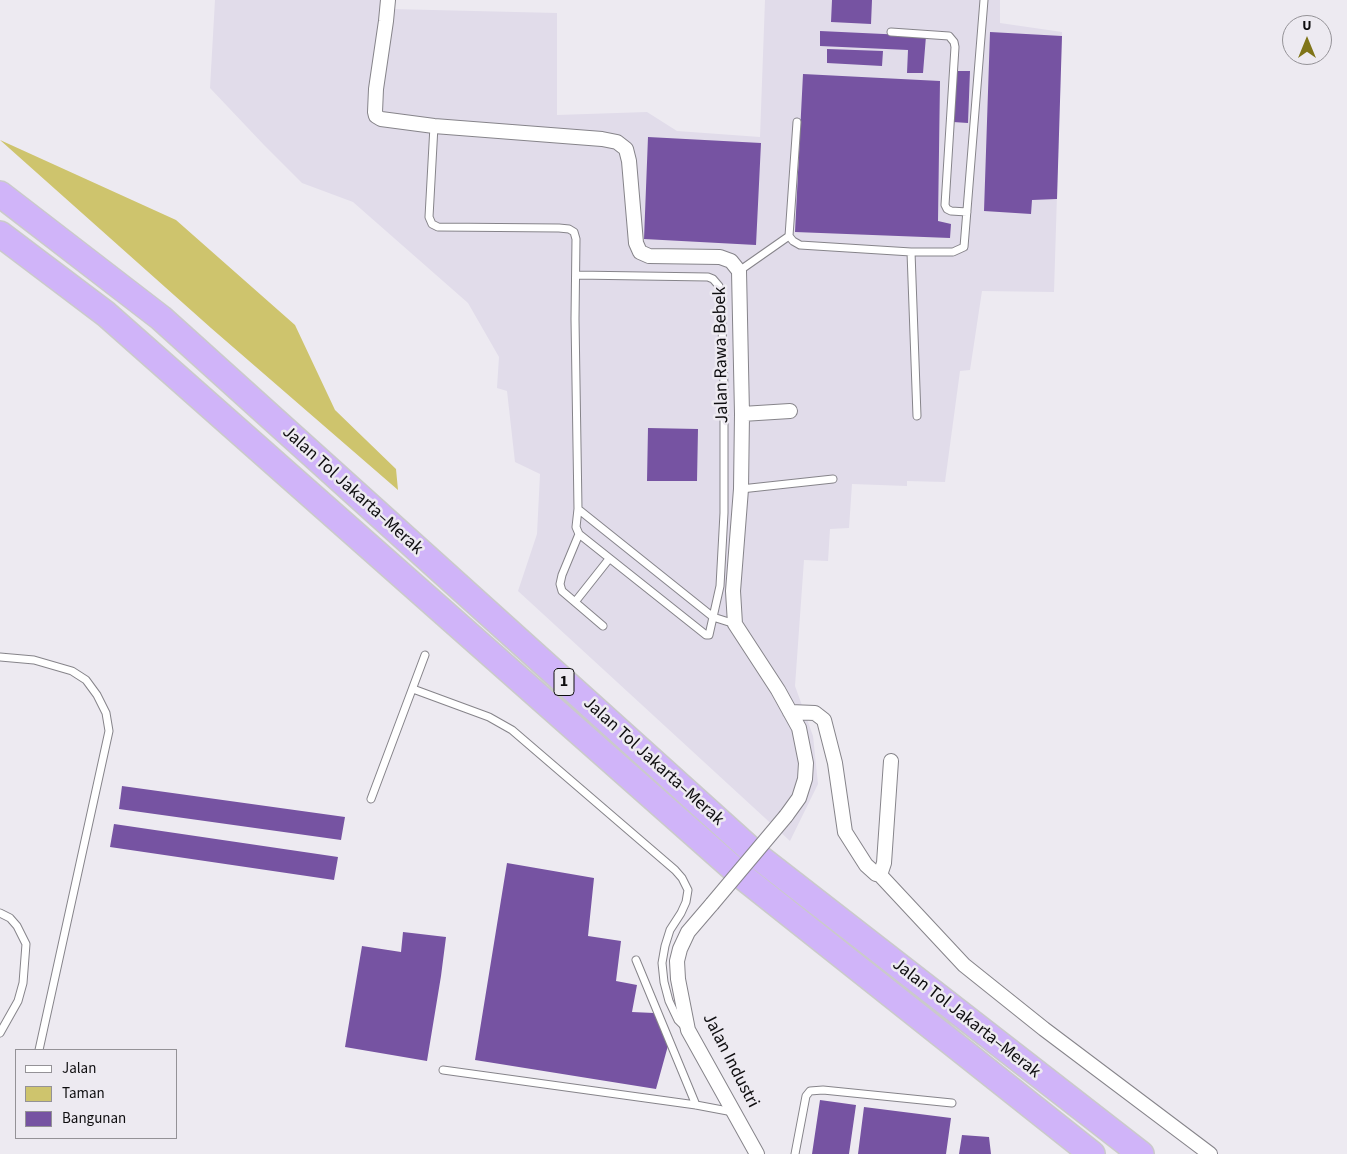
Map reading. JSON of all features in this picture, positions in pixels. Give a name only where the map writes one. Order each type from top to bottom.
[{"type":"highway","name":"Jalan Tol Jakarta–Merak","points":[[0,194],[161,318],[760,858],[1140,1154]]},
{"type":"highway","name":"Jalan Tol Jakarta–Merak","points":[[0,234],[106,314],[743,878],[1092,1154]]},
{"type":"street","name":"Jalan Rawa Bebek","points":[[388,0],[376,90],[375,112],[376,116],[381,120],[602,139],[617,142],[626,149],[629,161],[636,243],[640,252],[649,256],[720,257],[731,261],[739,271],[742,414],[741,489],[734,592],[735,624]]},
{"type":"street","points":[[742,414],[790,411]]},
{"type":"street","points":[[735,624],[757,656],[790,712],[815,712],[824,720],[835,763],[845,832],[866,865],[876,874],[880,875],[964,964],[1044,1029],[1210,1154]]},
{"type":"street","name":"Jalan Industri","points":[[757,1154],[688,1030],[678,978],[677,961],[688,932],[799,798],[805,779],[806,763],[799,728],[790,712]]},
{"type":"street","points":[[880,875],[884,863],[891,761]]},
{"type":"lane","points":[[797,122],[789,236],[793,241],[800,245],[911,252],[953,252],[961,250],[966,242],[984,0]]},
{"type":"lane","points":[[891,32],[949,36],[954,42],[955,57],[945,205],[951,211],[967,212]]},
{"type":"lane","points":[[434,126],[429,217],[432,224],[438,227],[559,228],[574,232],[576,239],[575,319],[578,509],[576,527],[579,534],[706,635],[709,635],[720,586],[724,513],[724,386],[721,295],[719,286],[713,279],[708,277],[576,275]]},
{"type":"lane","points":[[739,271],[789,236]]},
{"type":"lane","points":[[911,252],[917,416]]},
{"type":"lane","points":[[741,489],[833,479]]},
{"type":"lane","points":[[578,509],[713,617],[735,624]]},
{"type":"lane","points":[[579,534],[560,584],[562,591],[603,626]]},
{"type":"lane","points":[[575,602],[610,559]]},
{"type":"lane","points":[[371,799],[425,655]]},
{"type":"lane","points":[[0,657],[34,660],[72,671],[86,680],[97,694],[106,712],[109,731],[39,1049]]},
{"type":"lane","points":[[413,689],[490,717],[512,730],[682,878],[688,890],[686,902],[668,938],[662,963],[669,1001],[678,1020],[688,1030]]},
{"type":"lane","points":[[0,913],[10,918],[17,926],[26,944],[23,983],[18,1001],[0,1032]]},
{"type":"lane","points":[[636,960],[696,1105]]},
{"type":"lane","points":[[443,1070],[734,1112]]},
{"type":"lane","points":[[795,1154],[806,1096],[810,1091],[823,1090],[952,1104]]},
{"type":"shaded area","points":[[215,0],[391,0],[391,9],[557,13],[557,115],[647,112],[677,131],[760,137],[765,0],[1000,0],[1000,23],[1062,32],[1054,292],[982,291],[970,370],[960,371],[945,482],[907,481],[907,486],[852,484],[849,528],[830,529],[828,561],[804,560],[795,686],[813,736],[818,784],[790,841],[518,591],[537,534],[540,474],[515,462],[507,391],[497,388],[499,357],[468,303],[353,202],[302,183],[210,88]]},
{"type":"green space","points":[[0,140],[176,220],[295,325],[335,410],[396,469],[398,490],[211,328]]},
{"type":"building","points":[[832,0],[872,0],[871,24],[831,22]]},
{"type":"building","points":[[820,31],[926,36],[923,73],[907,73],[908,50],[820,46]]},
{"type":"building","points":[[990,32],[1062,36],[1057,199],[1032,200],[1031,214],[984,211]]},
{"type":"building","points":[[827,49],[883,51],[882,66],[827,63]]},
{"type":"building","points":[[955,71],[970,71],[968,123],[953,122]]},
{"type":"building","points":[[803,74],[940,81],[938,221],[951,224],[950,238],[795,232]]},
{"type":"building","points":[[648,137],[761,143],[756,245],[644,239]]},
{"type":"building","points":[[648,428],[698,429],[697,481],[647,481]]},
{"type":"building","points":[[122,786],[345,817],[341,840],[119,809]]},
{"type":"building","points":[[114,824],[338,857],[334,880],[110,847]]},
{"type":"building","points":[[507,863],[594,878],[588,936],[621,941],[616,981],[637,985],[632,1012],[654,1013],[669,1042],[656,1089],[475,1060]]},
{"type":"building","points":[[403,932],[446,937],[427,1061],[345,1047],[362,946],[401,952]]},
{"type":"building","points":[[820,1100],[856,1105],[849,1154],[812,1154]]},
{"type":"building","points":[[864,1107],[951,1118],[946,1154],[858,1154]]},
{"type":"building","points":[[962,1135],[989,1137],[991,1154],[959,1154]]}]
